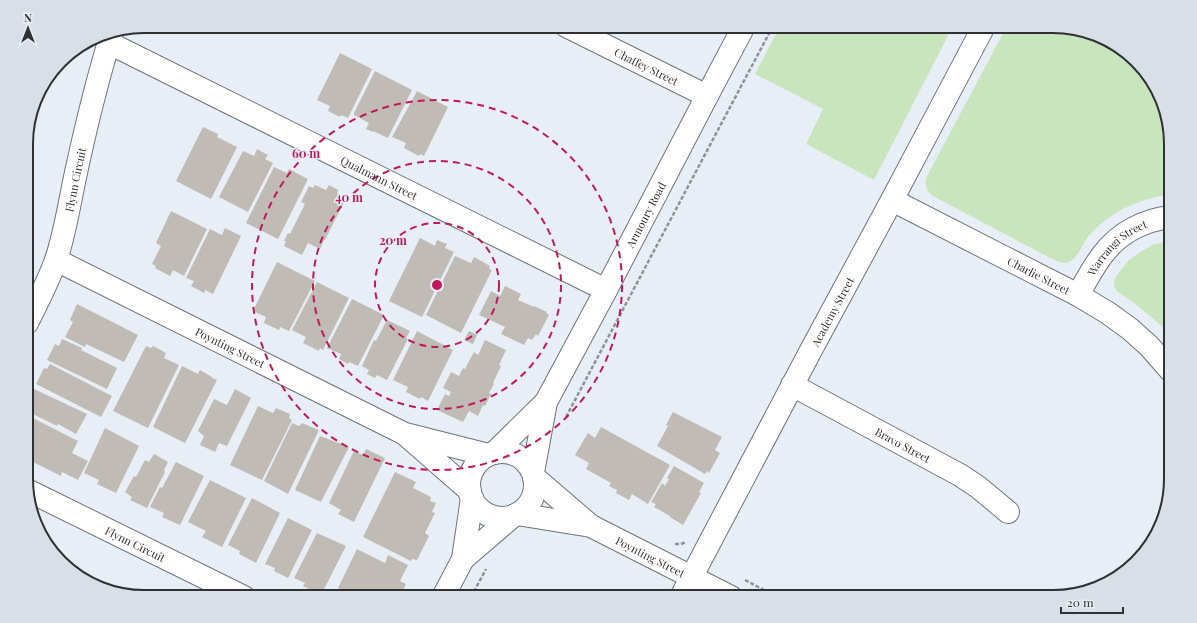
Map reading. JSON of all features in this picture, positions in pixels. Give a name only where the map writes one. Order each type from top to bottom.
[{"type":"street","name":"Chaffey Street","points":[[580,33],[707,96]]},
{"type":"street","name":"Armoury Road","points":[[491,454],[546,402],[740,33]]},
{"type":"street","name":"Academy Street","points":[[685,590],[792,385],[980,33]]},
{"type":"street","name":"Qualmann Street","points":[[111,38],[606,290]]},
{"type":"street","name":"Flynn Circuit","points":[[33,311],[56,260],[67,221],[77,169],[95,92],[110,39]]},
{"type":"street","name":"Charlie Street","points":[[892,200],[1078,295],[1108,313],[1130,329],[1149,346],[1164,363]]},
{"type":"street","name":"Warrangi Street","points":[[1078,295],[1104,252],[1118,239],[1129,231],[1148,222],[1164,218]]},
{"type":"street","name":"Poynting Street","points":[[56,260],[405,434],[491,454]]},
{"type":"street","name":"Bravo Street","points":[[792,385],[960,475],[978,487],[1008,512]]},
{"type":"street","name":"Armoury Road","points":[[534,475],[546,402]]},
{"type":"street","name":"Poynting Street","points":[[405,434],[471,495]]},
{"type":"street","points":[[447,590],[463,558],[471,495],[469,480],[473,470],[479,462],[491,454],[504,452],[521,458],[528,464],[534,475],[535,488],[532,499],[526,508],[515,515],[463,558]]},
{"type":"street","name":"Poynting Street","points":[[534,475],[591,526],[718,590]]},
{"type":"street","name":"Flynn Circuit","points":[[34,494],[230,590]]},
{"type":"street","points":[[471,495],[477,506],[489,515],[503,518],[515,515]]},
{"type":"street","name":"Poynting Street","points":[[515,515],[591,526]]},
{"type":"path","points":[[566,418],[769,33]]},
{"type":"path","points":[[671,542],[681,544],[690,539]]},
{"type":"path","points":[[744,580],[763,590]]},
{"type":"green space","points":[[776,33],[949,33],[874,180],[806,144],[823,109],[755,74]]},
{"type":"green space","points":[[1003,33],[1067,34],[1102,44],[1131,66],[1141,77],[1156,102],[1163,130],[1164,196],[1135,203],[1115,214],[1087,238],[1075,258],[1067,263],[1054,260],[931,195],[926,187],[926,178]]},
{"type":"green space","points":[[1164,243],[1164,328],[1138,306],[1117,291],[1114,286],[1114,280],[1129,260],[1154,244]]},
{"type":"building","points":[[340,53],[372,69],[348,118],[341,115],[340,117],[328,111],[330,106],[317,100]]},
{"type":"building","points":[[375,71],[412,90],[388,138],[366,129],[369,123],[354,115]]},
{"type":"building","points":[[417,91],[448,107],[424,156],[420,154],[419,156],[404,148],[406,143],[392,137]]},
{"type":"building","points":[[203,127],[218,134],[217,137],[237,147],[211,199],[176,181]]},
{"type":"building","points":[[257,149],[268,155],[265,159],[273,163],[248,212],[219,197],[243,151],[254,156]]},
{"type":"building","points":[[274,167],[287,173],[289,169],[308,179],[278,239],[246,223]]},
{"type":"building","points":[[315,185],[326,190],[329,185],[338,190],[337,193],[346,198],[320,249],[308,243],[302,255],[284,246],[286,241],[284,241],[288,233],[290,234],[305,204],[301,202],[309,186],[313,188]]},
{"type":"building","points":[[171,211],[207,229],[184,276],[173,270],[170,276],[155,268],[156,266],[152,264],[161,246],[156,243]]},
{"type":"building","points":[[225,228],[241,236],[213,294],[205,290],[204,293],[191,286],[194,281],[186,278],[210,229],[222,235]]},
{"type":"building","points":[[420,238],[435,246],[437,240],[447,244],[445,248],[454,252],[422,317],[389,301]]},
{"type":"building","points":[[455,256],[471,263],[474,257],[490,266],[489,269],[492,270],[461,333],[426,315]]},
{"type":"building","points":[[277,262],[315,281],[289,331],[280,327],[279,330],[264,323],[266,317],[253,311]]},
{"type":"building","points":[[317,282],[349,298],[323,350],[320,348],[319,351],[303,343],[306,337],[292,330]]},
{"type":"building","points":[[505,286],[521,294],[518,300],[547,312],[546,313],[549,315],[538,336],[536,334],[532,340],[528,338],[524,345],[501,334],[505,327],[479,315],[491,291],[500,296]]},
{"type":"building","points":[[352,299],[384,315],[358,366],[349,362],[348,364],[339,359],[341,354],[327,348]]},
{"type":"building","points":[[77,304],[138,335],[124,362],[86,344],[85,347],[65,337],[73,322],[70,320]]},
{"type":"building","points":[[387,320],[410,331],[406,338],[408,339],[387,380],[377,375],[375,378],[367,374],[369,370],[362,366],[374,340],[376,341]]},
{"type":"building","points":[[417,331],[453,350],[428,401],[406,392],[408,387],[393,380]]},
{"type":"building","points":[[469,331],[477,335],[473,344],[464,340]]},
{"type":"building","points":[[62,339],[82,348],[81,350],[117,368],[107,389],[47,360],[55,344],[59,346]]},
{"type":"building","points":[[485,340],[506,350],[499,365],[501,366],[493,383],[494,384],[489,393],[491,394],[485,406],[483,405],[478,416],[469,411],[463,422],[437,410],[445,394],[449,396],[451,392],[443,388],[451,372],[459,376],[463,368],[465,369],[474,352],[478,355]]},
{"type":"building","points":[[146,346],[151,348],[153,346],[166,353],[164,358],[179,365],[148,428],[113,411]]},
{"type":"building","points":[[50,364],[112,396],[101,417],[36,384],[44,368],[47,369]]},
{"type":"building","points":[[182,366],[198,374],[200,370],[217,380],[185,443],[153,427]]},
{"type":"building","points":[[34,389],[87,414],[76,434],[58,424],[57,426],[33,414]]},
{"type":"building","points":[[235,389],[251,398],[227,446],[219,443],[215,452],[200,445],[204,436],[198,431],[214,399],[227,405]]},
{"type":"building","points":[[258,406],[273,413],[276,408],[290,414],[289,418],[292,420],[262,480],[230,465]]},
{"type":"building","points":[[673,412],[722,437],[715,450],[720,453],[709,473],[707,471],[705,474],[657,446],[668,426],[666,425]]},
{"type":"building","points":[[33,418],[78,441],[72,453],[88,461],[78,480],[62,472],[61,476],[33,462]]},
{"type":"building","points":[[292,423],[299,426],[302,423],[319,430],[288,494],[264,481]]},
{"type":"building","points":[[601,427],[670,465],[648,504],[632,494],[629,500],[616,493],[617,490],[609,486],[611,483],[586,469],[589,463],[575,455],[588,433],[595,438]]},
{"type":"building","points":[[105,428],[139,446],[116,493],[97,484],[99,480],[84,473]]},
{"type":"building","points":[[320,436],[349,447],[321,502],[295,490]]},
{"type":"building","points":[[366,449],[385,458],[354,522],[338,514],[341,510],[329,503],[354,451],[363,455]]},
{"type":"building","points":[[154,454],[168,462],[164,470],[165,472],[147,508],[130,500],[132,497],[125,492],[134,476],[136,477],[145,460],[149,462]]},
{"type":"building","points":[[176,462],[204,476],[180,525],[162,517],[164,513],[150,507],[160,487],[162,488]]},
{"type":"building","points":[[674,466],[704,483],[699,492],[701,493],[683,525],[654,507],[656,504],[651,502],[662,483],[665,486],[669,479],[667,478]]},
{"type":"building","points":[[395,472],[416,482],[413,488],[431,497],[430,501],[436,503],[432,512],[435,513],[425,533],[429,536],[417,560],[412,559],[411,561],[363,537]]},
{"type":"building","points":[[210,480],[246,498],[222,547],[202,537],[206,531],[188,522]]},
{"type":"building","points":[[252,498],[280,513],[256,563],[239,554],[240,551],[228,545]]},
{"type":"building","points":[[288,518],[312,530],[288,578],[274,571],[275,568],[265,564]]},
{"type":"building","points":[[317,533],[346,546],[324,590],[311,590],[303,586],[305,583],[294,578]]},
{"type":"building","points":[[357,549],[385,563],[388,555],[408,565],[400,581],[406,584],[403,590],[342,590],[338,588]]}]
